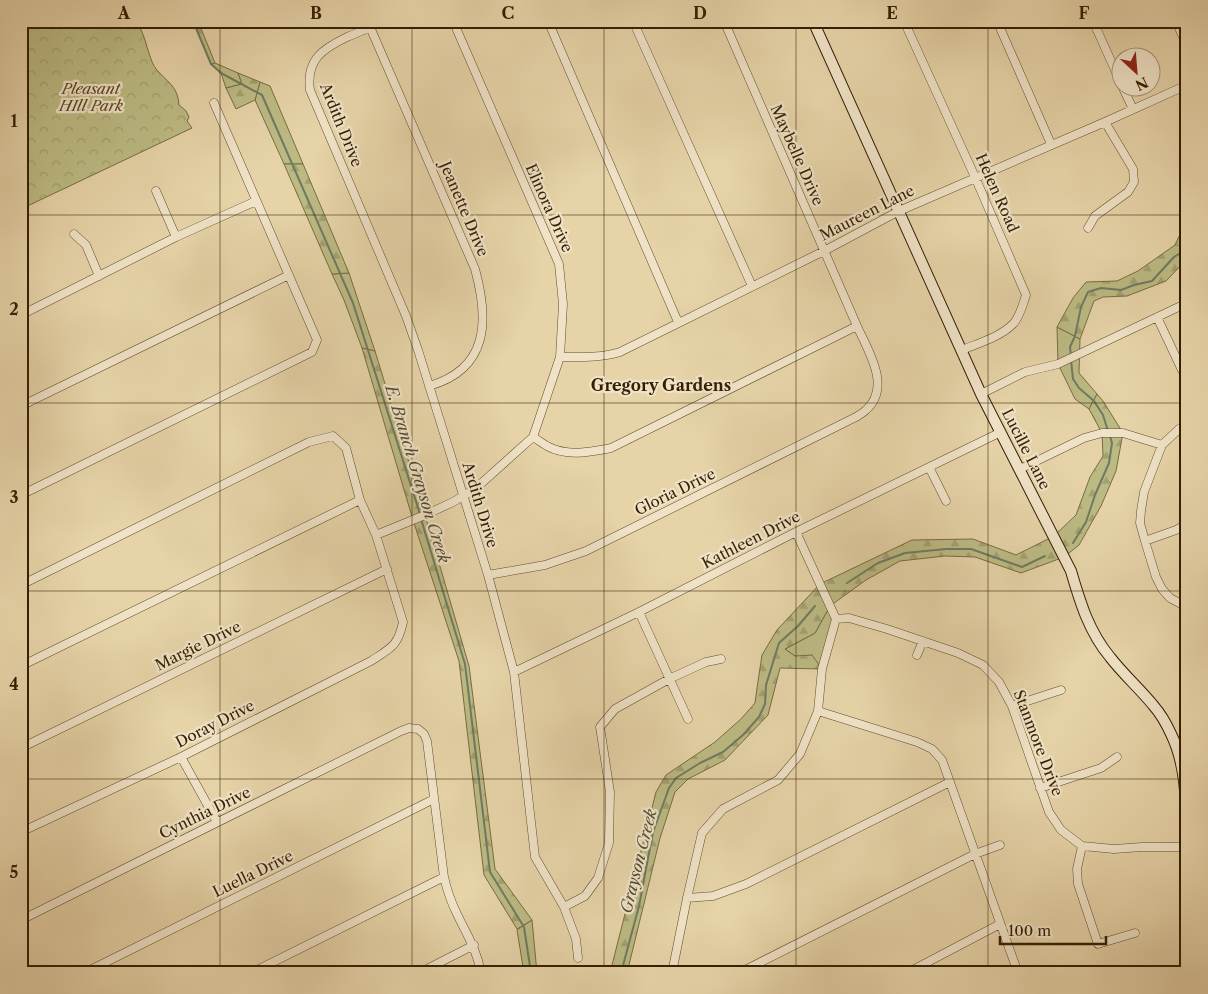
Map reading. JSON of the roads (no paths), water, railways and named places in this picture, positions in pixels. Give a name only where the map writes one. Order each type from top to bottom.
[{"type":"street","points":[[370,27],[384,21]]},
{"type":"street","name":"Elinora Drive","points":[[376,535],[425,515],[475,489],[533,436],[560,357],[563,304],[559,264],[453,21]]},
{"type":"street","points":[[548,21],[678,322]]},
{"type":"street","points":[[633,21],[752,286]]},
{"type":"street","name":"Maybelle Drive","points":[[724,21],[876,368],[878,381],[876,394],[873,403],[866,410]]},
{"type":"street","name":"Lucille Lane","points":[[813,21],[982,394],[1070,571],[1091,629],[1109,656],[1155,707],[1172,735],[1182,764],[1186,792],[1185,881],[1187,886]]},
{"type":"street","name":"Helen Road","points":[[904,21],[1026,294],[1014,324],[1000,334],[962,350]]},
{"type":"street","points":[[997,21],[1051,144]]},
{"type":"street","points":[[1093,21],[1110,59]]},
{"type":"street","points":[[1176,21],[1187,46]]},
{"type":"street","name":"Ardith Drive","points":[[370,27],[331,45],[321,52],[313,62],[309,72],[310,90],[406,316],[488,575],[514,672],[535,857],[564,907],[576,939],[578,958]]},
{"type":"street","name":"Jeanette Drive","points":[[370,27],[475,269],[482,302],[483,328],[476,351],[458,372],[442,382],[429,386]]},
{"type":"street","name":"Maureen Lane","points":[[560,357],[598,357],[620,352],[824,251],[899,211],[1187,85]]},
{"type":"street","points":[[1128,98],[1133,109]]},
{"type":"street","points":[[21,494],[312,352],[317,340],[214,103]]},
{"type":"street","points":[[1088,228],[1095,216],[1128,192],[1134,182],[1134,169],[1105,122]]},
{"type":"street","points":[[156,191],[176,237]]},
{"type":"street","points":[[21,315],[176,237],[256,201]]},
{"type":"street","points":[[74,234],[86,245],[99,276]]},
{"type":"street","points":[[21,406],[289,275]]},
{"type":"street","points":[[982,394],[1025,372],[1058,364],[1187,303]]},
{"type":"street","points":[[1157,317],[1182,370]]},
{"type":"street","points":[[533,436],[548,446],[565,452],[593,452],[611,448],[857,326]]},
{"type":"street","name":"Gloria Drive","points":[[488,575],[545,565],[586,551],[856,417],[866,410]]},
{"type":"street","points":[[1179,429],[1162,445],[1144,492],[1140,523],[1144,541],[1162,589],[1170,598],[1183,604]]},
{"type":"street","name":"Kathleen Drive","points":[[514,672],[1001,432]]},
{"type":"street","points":[[1020,470],[1084,438],[1102,433],[1122,432],[1162,445]]},
{"type":"street","points":[[21,585],[309,442],[332,436],[346,448],[360,500],[376,535],[387,569]]},
{"type":"street","points":[[929,467],[946,501]]},
{"type":"street","points":[[21,666],[360,500]]},
{"type":"street","points":[[1144,541],[1176,530],[1187,524]]},
{"type":"street","points":[[672,973],[686,898],[702,833],[723,809],[778,780],[800,754],[818,711],[822,669],[836,618],[796,532]]},
{"type":"street","name":"Doray Drive","points":[[21,832],[180,757],[371,661],[389,650],[400,636],[403,622],[387,569]]},
{"type":"street","name":"Margie Drive","points":[[21,748],[387,569]]},
{"type":"street","points":[[639,612],[688,718]]},
{"type":"street","name":"Stanmore Drive","points":[[836,618],[849,618],[888,629],[958,653],[983,665],[999,682],[1012,706],[1049,812],[1062,830],[1082,846]]},
{"type":"street","points":[[917,655],[923,641]]},
{"type":"street","points":[[564,907],[585,896],[594,884],[598,878],[609,843],[610,792],[600,727],[615,708],[669,679],[706,662],[721,659]]},
{"type":"street","points":[[1012,706],[1061,690]]},
{"type":"street","points":[[818,711],[917,742],[932,749],[942,760],[1018,973]]},
{"type":"street","name":"Cynthia Drive","points":[[21,920],[409,728],[418,728],[424,734],[427,741],[434,799]]},
{"type":"street","points":[[180,757],[217,822]]},
{"type":"street","points":[[1040,788],[1101,768],[1117,757]]},
{"type":"street","points":[[686,898],[714,896],[746,884],[950,782]]},
{"type":"street","points":[[434,799],[447,891],[456,913],[474,945],[482,973]]},
{"type":"street","name":"Luella Drive","points":[[84,973],[434,799]]},
{"type":"street","points":[[739,973],[975,854],[1000,845]]},
{"type":"street","points":[[1135,933],[1098,944],[1078,884],[1077,870],[1082,846],[1114,849],[1186,847]]},
{"type":"street","points":[[251,973],[444,877]]},
{"type":"street","points":[[907,973],[922,969],[1000,924]]},
{"type":"street","points":[[418,973],[474,945]]},
{"type":"waterway","name":"E. Branch Grayson Creek","points":[[193,21],[211,64],[221,73],[262,95],[353,303],[420,514]]},
{"type":"waterway","name":"Grayson Creek","points":[[1071,356],[1070,347],[1075,336],[1081,307],[1088,292],[1101,288],[1121,290],[1152,281],[1174,257],[1187,249]]},
{"type":"waterway","name":"Grayson Creek","points":[[1071,360],[1073,379],[1079,388],[1094,401],[1103,415],[1108,431]]},
{"type":"waterway","name":"Grayson Creek","points":[[1073,543],[1086,522],[1109,463],[1112,443],[1110,436]]},
{"type":"waterway","name":"E. Branch Grayson Creek","points":[[421,519],[465,664],[490,872],[524,927],[531,973]]},
{"type":"waterway","name":"Grayson Creek","points":[[847,583],[878,563],[905,553],[946,549],[971,549],[1022,567],[1045,556]]},
{"type":"waterway","name":"Grayson Creek","points":[[621,973],[639,906],[653,832],[669,788],[676,778],[700,763],[723,752],[743,735],[759,717],[765,704],[766,685],[779,643],[798,626],[815,606]]},
{"type":"district","name":"Gregory Gardens","points":[[661,385]]},
{"type":"park label","name":"Pleasant HIll Park","points":[[91,98]]}]
